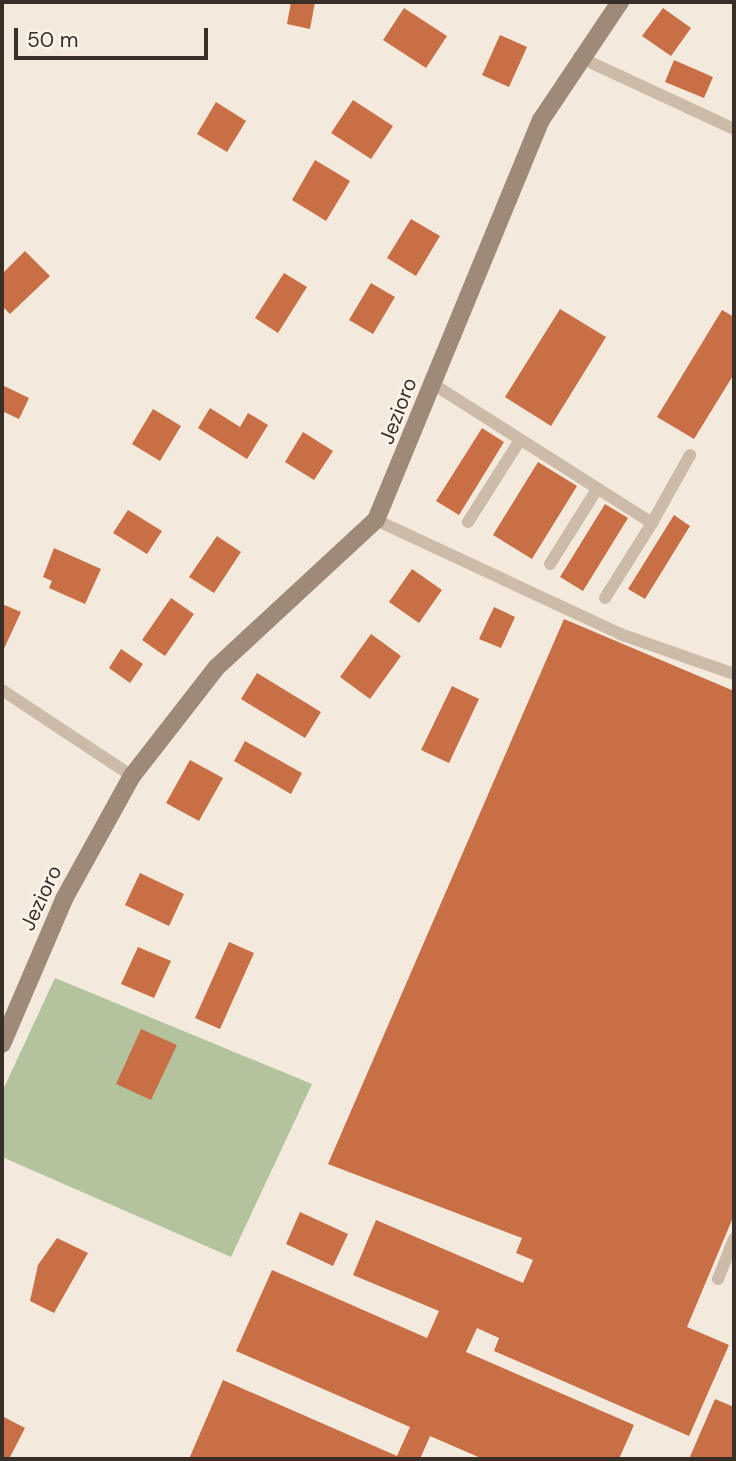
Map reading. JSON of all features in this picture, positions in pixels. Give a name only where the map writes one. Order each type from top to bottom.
[{"type":"street","name":"Jezioro","points":[[2,1044],[64,900],[132,776],[217,667],[376,520],[541,120],[579,57],[620,2]]},
{"type":"lane","points":[[579,57],[734,129]]},
{"type":"lane","points":[[433,384],[652,523]]},
{"type":"lane","points":[[468,522],[520,440]]},
{"type":"lane","points":[[605,598],[652,523],[690,454]]},
{"type":"lane","points":[[550,564],[597,489]]},
{"type":"lane","points":[[376,520],[620,634],[734,674]]},
{"type":"lane","points":[[2,690],[132,776]]},
{"type":"lane","points":[[718,1279],[734,1240]]},
{"type":"green space","points":[[55,978],[312,1084],[231,1257],[2,1157],[2,1092]]},
{"type":"building","points":[[291,2],[315,2],[310,29],[287,24]]},
{"type":"building","points":[[404,8],[447,36],[426,68],[383,40]]},
{"type":"building","points":[[663,8],[691,28],[671,56],[642,36]]},
{"type":"building","points":[[500,35],[527,47],[509,87],[482,75]]},
{"type":"building","points":[[674,60],[713,77],[704,98],[665,82]]},
{"type":"building","points":[[353,100],[393,126],[371,159],[331,133]]},
{"type":"building","points":[[216,102],[246,121],[227,152],[197,134]]},
{"type":"building","points":[[315,160],[350,181],[326,221],[292,200]]},
{"type":"building","points":[[411,219],[440,236],[416,276],[387,258]]},
{"type":"building","points":[[25,251],[50,276],[10,314],[2,306],[2,274]]},
{"type":"building","points":[[284,273],[307,287],[278,333],[255,318]]},
{"type":"building","points":[[371,283],[395,297],[373,334],[349,320]]},
{"type":"building","points":[[560,309],[606,337],[551,426],[505,397]]},
{"type":"building","points":[[722,310],[734,317],[734,374],[694,439],[657,417]]},
{"type":"building","points":[[2,385],[29,398],[19,419],[2,411]]},
{"type":"building","points":[[210,408],[240,427],[248,413],[268,425],[247,459],[198,428]]},
{"type":"building","points":[[153,409],[181,426],[160,461],[132,444]]},
{"type":"building","points":[[482,428],[504,442],[459,515],[436,501]]},
{"type":"building","points":[[303,432],[333,451],[314,480],[285,462]]},
{"type":"building","points":[[538,462],[577,486],[532,559],[493,535]]},
{"type":"building","points":[[605,504],[628,518],[583,591],[560,577]]},
{"type":"building","points":[[128,510],[162,531],[147,554],[113,533]]},
{"type":"building","points":[[674,515],[690,526],[645,599],[628,589]]},
{"type":"building","points":[[217,536],[241,552],[214,593],[189,577]]},
{"type":"building","points":[[54,548],[101,569],[85,604],[49,588],[52,581],[43,577]]},
{"type":"building","points":[[412,569],[442,590],[419,623],[389,602]]},
{"type":"building","points":[[171,598],[194,614],[165,656],[142,640]]},
{"type":"building","points":[[2,604],[21,612],[2,653]]},
{"type":"building","points":[[494,607],[515,617],[501,648],[479,639]]},
{"type":"building","points":[[564,619],[734,691],[734,1215],[687,1327],[729,1345],[689,1436],[494,1351],[499,1338],[477,1328],[466,1352],[634,1425],[619,1459],[483,1459],[430,1436],[420,1459],[189,1459],[223,1380],[397,1456],[410,1427],[236,1351],[272,1270],[427,1338],[439,1311],[353,1275],[376,1220],[523,1283],[533,1260],[516,1253],[522,1238],[328,1164]]},
{"type":"building","points":[[371,634],[401,656],[370,699],[340,677]]},
{"type":"building","points":[[121,649],[143,664],[130,683],[109,668]]},
{"type":"building","points":[[257,673],[321,712],[305,738],[241,699]]},
{"type":"building","points":[[452,686],[479,699],[449,763],[421,750]]},
{"type":"building","points":[[245,741],[302,773],[291,794],[234,761]]},
{"type":"building","points":[[190,760],[223,778],[199,821],[166,803]]},
{"type":"building","points":[[140,873],[184,894],[169,926],[125,905]]},
{"type":"building","points":[[229,942],[254,953],[220,1029],[195,1018]]},
{"type":"building","points":[[138,947],[171,961],[154,998],[121,984]]},
{"type":"building","points":[[141,1029],[177,1045],[151,1100],[116,1084]]},
{"type":"building","points":[[300,1212],[348,1234],[333,1266],[286,1244]]},
{"type":"building","points":[[57,1238],[88,1253],[54,1313],[30,1301],[38,1265]]},
{"type":"building","points":[[715,1399],[734,1407],[734,1459],[689,1459]]},
{"type":"building","points":[[2,1416],[25,1428],[9,1459],[2,1459]]}]
